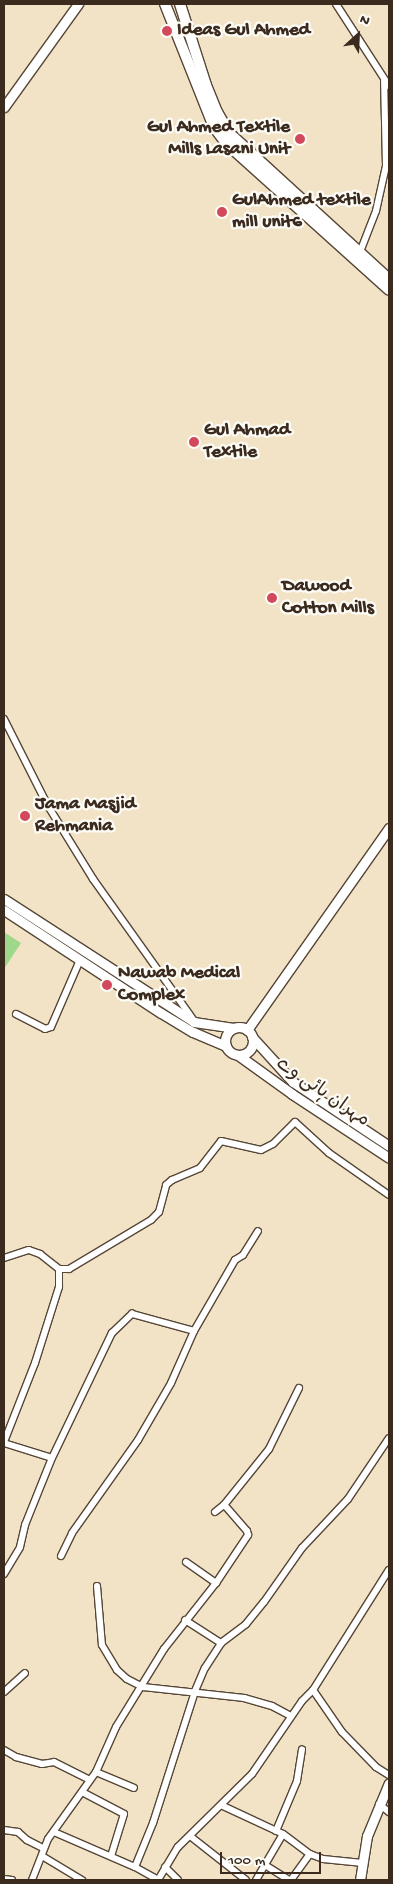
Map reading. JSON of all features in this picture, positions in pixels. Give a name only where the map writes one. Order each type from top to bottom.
[{"type":"main road","points":[[4,107],[78,4]]},
{"type":"main road","points":[[165,4],[214,128],[226,144],[389,290]]},
{"type":"main road","points":[[180,4],[206,85],[217,112],[229,133],[389,279]]},
{"type":"main road","points":[[4,910],[192,1032],[226,1046],[233,1054],[238,1055],[247,1052],[251,1048],[250,1033],[389,828]]},
{"type":"main road","points":[[4,900],[194,1022],[234,1028],[250,1033],[293,1082],[389,1146]]},
{"type":"main road","points":[[226,1046],[226,1036],[234,1028]]},
{"type":"main road","name":"مہران ہائی وے","points":[[238,1055],[292,1094],[389,1158]]},
{"type":"main road","points":[[360,1880],[367,1836],[389,1783]]},
{"type":"street","points":[[336,4],[387,84],[386,166],[376,211],[360,252]]},
{"type":"street","points":[[4,719],[48,806],[93,879],[194,1022]]},
{"type":"street","points":[[16,1014],[45,1029],[52,1027],[80,960]]},
{"type":"street","points":[[4,1258],[29,1250],[40,1254],[60,1269],[69,1269],[151,1220],[158,1212],[166,1185],[172,1180],[200,1168],[221,1141],[261,1150],[273,1144],[295,1122],[328,1153],[389,1195]]},
{"type":"street","points":[[61,1556],[72,1533],[138,1440],[171,1383],[194,1331],[235,1260],[242,1255],[258,1231]]},
{"type":"street","points":[[52,1458],[4,1443],[35,1362],[59,1287],[60,1269]]},
{"type":"street","points":[[4,1574],[20,1547],[25,1525],[52,1458],[103,1346],[112,1333],[132,1314],[194,1331]]},
{"type":"street","points":[[215,1512],[224,1505],[269,1449],[299,1388]]},
{"type":"street","points":[[135,1867],[168,1782],[195,1691],[222,1643],[246,1624],[302,1548],[348,1499],[389,1438]]},
{"type":"street","points":[[32,1880],[44,1848],[96,1772],[116,1727],[143,1686],[164,1649],[216,1583],[248,1532],[224,1505]]},
{"type":"street","points":[[186,1562],[216,1583]]},
{"type":"street","points":[[54,1832],[135,1867],[158,1880],[172,1856],[252,1774],[291,1716],[313,1690],[389,1570]]},
{"type":"street","points":[[97,1586],[102,1645],[121,1674],[143,1686],[195,1691],[264,1703],[291,1716]]},
{"type":"street","points":[[185,1620],[222,1643]]},
{"type":"street","points":[[4,1692],[25,1673]]},
{"type":"street","points":[[313,1690],[342,1732],[376,1767],[389,1775]]},
{"type":"street","points":[[276,1831],[297,1781],[302,1749]]},
{"type":"street","points":[[4,1750],[16,1757],[42,1764],[54,1762],[90,1780]]},
{"type":"street","points":[[96,1772],[134,1788]]},
{"type":"street","points":[[82,1792],[124,1814],[111,1856]]},
{"type":"street","points":[[379,1804],[389,1812]]},
{"type":"street","points":[[222,1806],[284,1834],[310,1854],[322,1859],[363,1863]]},
{"type":"street","points":[[4,1830],[18,1832],[27,1840],[44,1848]]},
{"type":"street","points":[[256,1880],[284,1834]]},
{"type":"street","points":[[190,1836],[246,1880]]},
{"type":"street","points":[[266,1865],[290,1880],[310,1854]]},
{"type":"street","points":[[42,1856],[82,1880]]},
{"type":"street","points":[[165,1867],[178,1880]]},
{"type":"street","points":[[4,1879],[12,1880]]},
{"type":"green space","points":[[4,932],[21,943],[4,969]]},
{"type":"place","name":"Ideas Gul Ahmed","points":[[167,31]]},
{"type":"place","name":"Gul Ahmed Textile Mills Lasani Unit","points":[[300,139]]},
{"type":"place","name":"GulAhmed textile mill unit6","points":[[222,212]]},
{"type":"place","name":"Gul Ahmad Textile","points":[[194,442]]},
{"type":"place","name":"Dawood Cotton Mills","points":[[272,598]]},
{"type":"place","name":"Jama Masjid Rehmania","points":[[25,816]]},
{"type":"place","name":"Nawab Medical Complex","points":[[107,985]]}]
